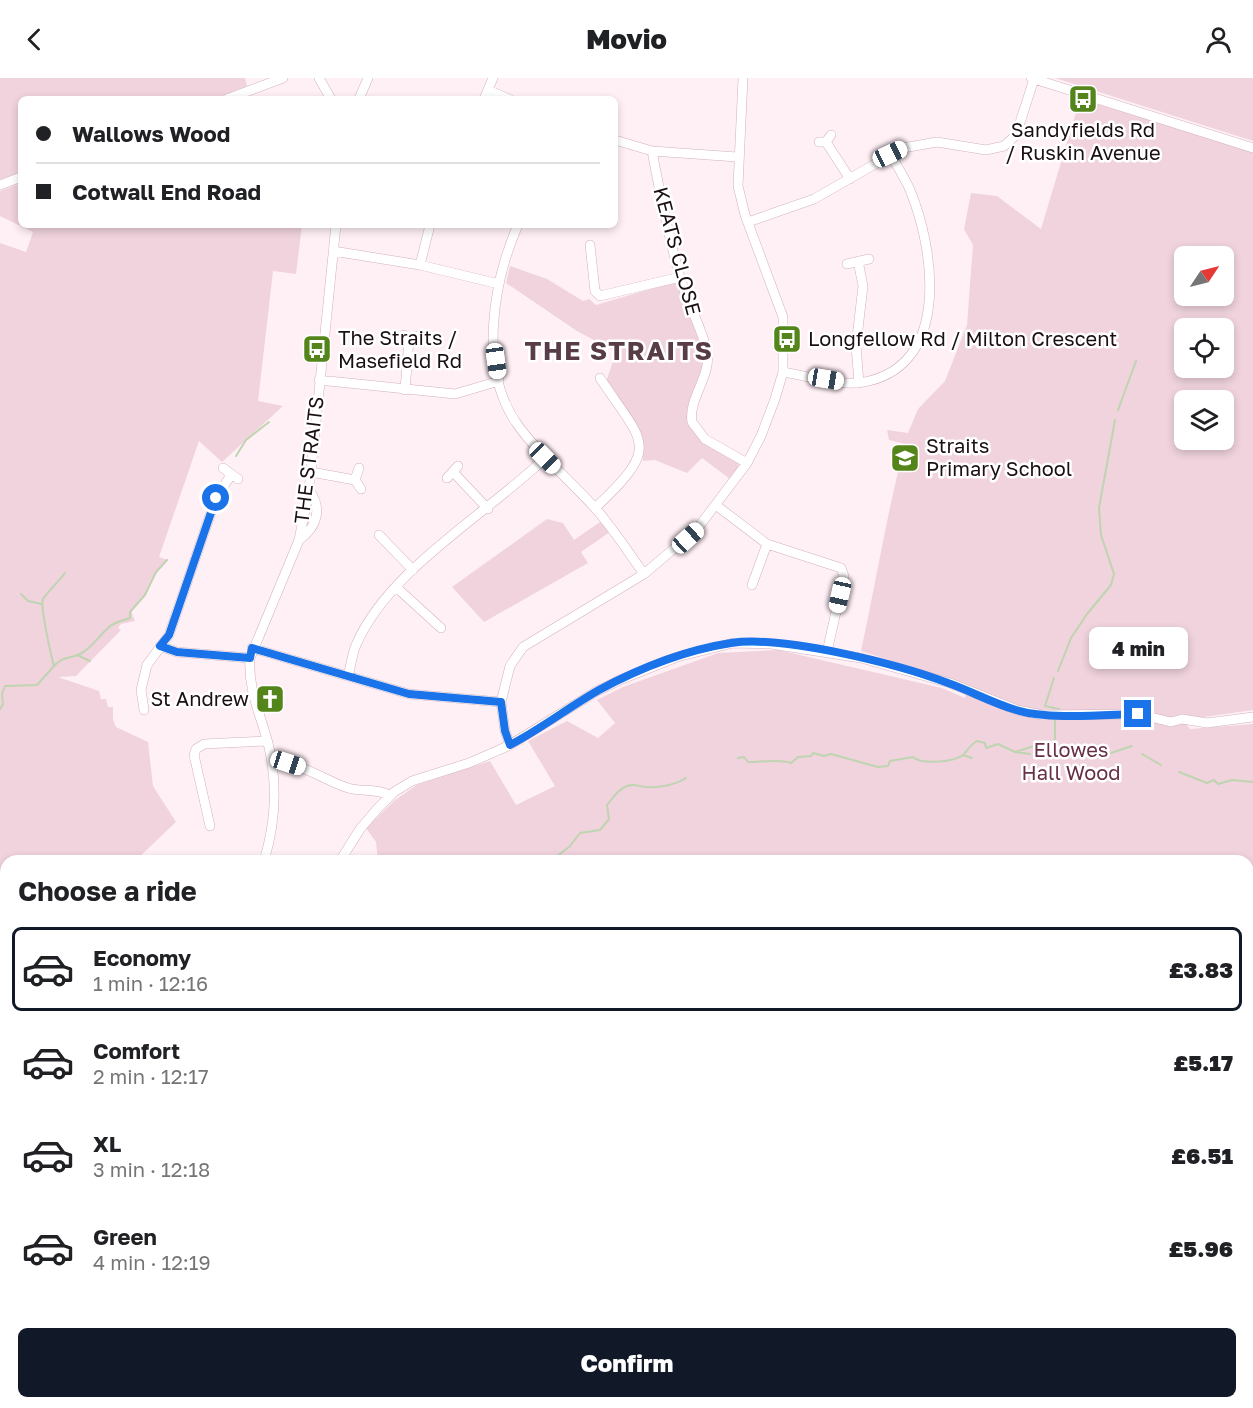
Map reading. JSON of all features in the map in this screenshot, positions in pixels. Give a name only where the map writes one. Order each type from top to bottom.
[{"type":"street","points":[[235,96],[283,78]]},
{"type":"street","points":[[319,78],[329,96]]},
{"type":"street","points":[[361,96],[368,78]]},
{"type":"street","points":[[486,94],[494,78]]},
{"type":"street","points":[[510,745],[503,724],[501,702],[510,666],[523,646],[644,574],[697,530],[747,463],[761,436],[783,372],[783,317],[748,222],[738,186],[737,157],[742,78]]},
{"type":"street","points":[[748,222],[814,199],[890,154],[921,143],[936,142],[986,150],[1004,146],[1016,135],[1033,78],[1253,148]]},
{"type":"street","points":[[825,140],[850,179]]},
{"type":"street","points":[[618,141],[652,151],[737,157]]},
{"type":"street","name":"KEATS CLOSE","points":[[652,151],[667,229],[680,277],[707,357],[694,403],[693,425],[705,439],[747,463]]},
{"type":"street","points":[[783,372],[859,383],[880,377],[902,364],[919,340],[927,310],[929,264],[926,240],[909,188],[890,154]]},
{"type":"street","points":[[0,185],[18,178]]},
{"type":"street","name":"THE STRAITS","points":[[266,855],[272,832],[276,800],[267,741],[252,698],[248,677],[250,658],[252,648],[299,540],[309,490],[336,228]]},
{"type":"street","points":[[420,265],[429,228]]},
{"type":"street","points":[[517,228],[503,260],[492,333],[504,399],[516,422],[545,458],[595,508],[644,574]]},
{"type":"street","points":[[590,244],[595,291],[600,296],[680,277]]},
{"type":"street","points":[[333,251],[420,265],[499,284]]},
{"type":"street","points":[[847,264],[869,259]]},
{"type":"street","points":[[858,261],[863,286],[856,346],[859,383]]},
{"type":"street","points":[[405,390],[410,337]]},
{"type":"street","points":[[595,508],[632,472],[639,449],[637,432],[599,376]]},
{"type":"street","points":[[319,380],[461,394],[499,381]]},
{"type":"street","points":[[348,676],[356,645],[370,621],[396,587],[545,458]]},
{"type":"street","points":[[144,710],[141,690],[147,665],[169,635],[216,498],[234,477],[223,468]]},
{"type":"street","points":[[359,468],[356,480],[361,489]]},
{"type":"street","points":[[311,472],[356,480]]},
{"type":"street","points":[[453,472],[488,508]]},
{"type":"street","points":[[717,506],[767,544],[841,568],[844,576],[827,652]]},
{"type":"street","points":[[377,535],[413,570]]},
{"type":"street","points":[[752,586],[767,544]]},
{"type":"street","points":[[396,587],[441,628]]},
{"type":"street","points":[[344,855],[360,829],[390,796],[412,780],[469,763],[510,745],[597,691],[677,657],[733,643],[771,644],[827,652],[914,672],[1017,710],[1042,715],[1138,714],[1171,722],[1182,719],[1207,723],[1253,717]]},
{"type":"street","points":[[160,646],[177,652],[250,658]]},
{"type":"street","points":[[252,648],[409,694],[501,702]]},
{"type":"street","points":[[210,826],[211,811],[194,755],[196,749],[204,744],[267,741]]},
{"type":"street","points":[[272,764],[288,763],[321,774],[349,788],[385,792],[390,796]]},
{"type":"green space","points":[[0,78],[245,78],[247,86],[222,96],[18,96],[18,173],[0,180]]},
{"type":"green space","points":[[1055,78],[1253,78],[1253,141]]},
{"type":"green space","name":"Ellowes Hall Wood","points":[[1080,99],[1253,152],[1253,710],[1183,720],[1190,729],[1253,724],[1253,855],[377,855],[376,842],[366,828],[395,800],[417,785],[490,761],[516,805],[555,786],[528,741],[567,721],[598,738],[615,723],[597,700],[623,687],[718,653],[778,650],[942,688],[965,698],[968,686],[861,651],[905,444],[889,440],[887,430],[908,433],[918,409],[945,381],[967,325],[973,245],[964,229],[971,193],[997,196],[1041,229]]},
{"type":"green space","points":[[18,184],[18,225],[0,216],[0,191]]},
{"type":"green space","points":[[25,228],[302,228],[296,274],[273,271],[258,401],[283,406],[222,462],[199,441],[159,557],[168,560],[152,578],[145,595],[131,611],[135,621],[121,624],[118,628],[121,630],[76,676],[58,677],[99,691],[101,699],[106,699],[108,707],[113,707],[113,720],[116,727],[148,742],[153,786],[176,822],[141,855],[0,855],[0,243],[26,252],[33,232]]},
{"type":"green space","points":[[510,266],[547,279],[583,301],[589,299],[596,305],[678,281],[705,351],[691,424],[738,461],[739,468],[730,479],[702,458],[687,473],[655,460],[643,461],[640,432],[625,406],[606,382],[616,352],[577,331],[506,283]]},
{"type":"green space","points":[[547,519],[563,523],[574,540],[600,522],[610,532],[581,552],[588,563],[484,622],[452,587]]},
{"type":"waterway","points":[[1118,410],[1136,361]]},
{"type":"waterway","points":[[1058,671],[1071,638],[1111,585],[1114,574],[1101,535],[1099,508],[1115,420]]},
{"type":"waterway","points":[[236,456],[246,440],[269,422]]},
{"type":"waterway","points":[[54,666],[63,659],[84,652],[110,626],[130,618],[130,612],[145,595],[156,572],[167,560]]},
{"type":"waterway","points":[[0,709],[3,704],[2,694],[5,686],[37,685],[54,666],[42,604],[43,599],[65,573]]},
{"type":"waterway","points":[[21,594],[28,601],[42,604]]},
{"type":"waterway","points":[[77,655],[90,661]]},
{"type":"waterway","points":[[1054,678],[1045,706],[1059,709]]},
{"type":"waterway","points":[[1055,719],[1055,740]]},
{"type":"waterway","points":[[738,758],[744,757],[748,762],[791,763],[798,757],[811,756],[813,753],[824,756],[831,754],[878,767],[888,766],[890,761],[913,757],[930,762],[953,759],[963,755],[977,741],[985,743],[986,748],[998,744],[1015,752],[1037,745],[1041,756],[1111,753],[1132,746]]},
{"type":"waterway","points":[[1054,755],[1055,742]]},
{"type":"waterway","points":[[1015,752],[1030,754]]},
{"type":"waterway","points":[[1142,754],[1161,765]]},
{"type":"waterway","points":[[963,755],[972,758]]},
{"type":"waterway","points":[[1179,772],[1207,783],[1214,780],[1218,784],[1232,780],[1253,782]]},
{"type":"waterway","points":[[559,855],[570,846],[580,833],[600,830],[609,819],[607,805],[624,787],[661,786],[686,778]]},
{"type":"place","name":"Sandyfields Rd / Ruskin Avenue","points":[[1083,99]]},
{"type":"place","name":"Longfellow Rd / Milton Crescent","points":[[787,339]]},
{"type":"place","name":"The Straits / Masefield Rd","points":[[317,349]]},
{"type":"place","name":"Straits Primary School","points":[[905,458]]},
{"type":"place","name":"St Andrew","points":[[270,699]]},
{"type":"district","name":"THE STRAITS","points":[[619,351]]},
{"type":"route","points":[[216,498],[169,635],[160,646],[177,652],[250,658],[252,648],[409,694],[501,702],[502,718],[510,745],[597,691],[622,679],[677,657],[733,643],[771,644],[861,658],[914,672],[1017,710],[1042,715],[1138,714]]}]
